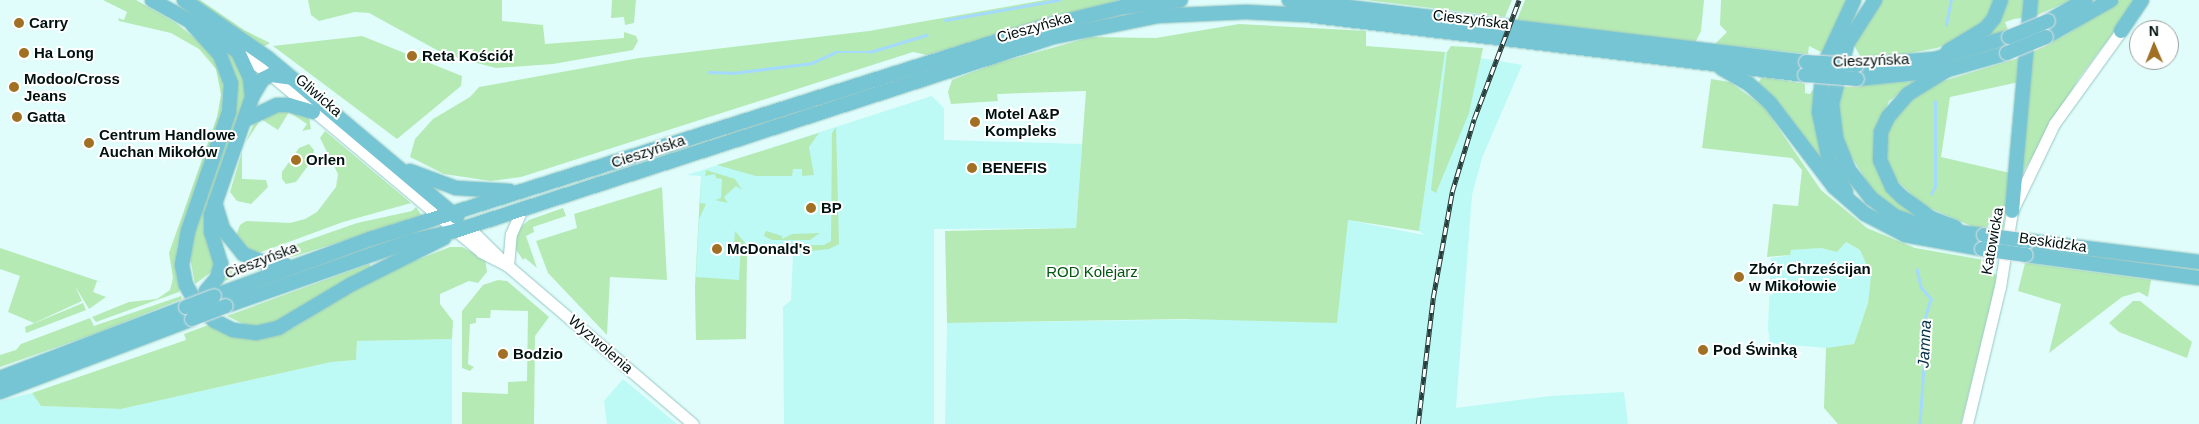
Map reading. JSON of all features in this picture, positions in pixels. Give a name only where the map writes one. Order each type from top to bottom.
[{"type":"main road","name":"Gliwicka","points":[[152,0],[192,24],[215,35],[238,52]]},
{"type":"main road","name":"Gliwicka","points":[[184,0],[268,58],[396,164],[468,227]]},
{"type":"main road","name":"Cieszyńska","points":[[189,313],[210,294],[292,265],[1045,26],[1123,7],[1181,0]]},
{"type":"main road","name":"Cieszyńska","points":[[1289,0],[1805,69]]},
{"type":"main road","points":[[1853,204],[1829,160],[1819,112],[1824,66],[1854,0]]},
{"type":"main road","points":[[1875,0],[1847,44],[1832,104],[1836,138],[1849,170],[1871,198],[1895,216],[1931,229],[1984,235]]},
{"type":"main road","points":[[1935,59],[1986,28],[1994,18],[2001,0]]},
{"type":"main road","points":[[2012,211],[2031,0]]},
{"type":"main road","name":"Cieszyńska","points":[[1857,72],[1935,59],[2009,37],[2048,20],[2085,0]]},
{"type":"main road","name":"Cieszyńska","points":[[1857,72],[1947,70],[2007,53],[2046,37],[2111,0]]},
{"type":"main road","points":[[2121,31],[2142,0]]},
{"type":"main road","name":"Cieszyńska","points":[[189,313],[226,306],[404,244],[455,231],[522,210],[1045,40],[1157,16],[1246,12],[1306,15],[1716,65],[1805,69]]},
{"type":"main road","points":[[192,24],[220,55],[231,84],[229,112],[188,231],[182,265],[186,285],[199,308],[215,321],[233,330],[256,333],[278,328],[350,285],[418,253],[455,231]]},
{"type":"main road","points":[[238,52],[250,78],[252,97]]},
{"type":"main road","points":[[246,117],[259,100],[271,75],[268,58]]},
{"type":"main road","name":"Beskidzka","points":[[1716,65],[1750,84],[1770,103],[1834,187],[1864,214],[1905,236],[1982,249],[2199,278]]},
{"type":"main road","points":[[1805,69],[1857,72]]},
{"type":"main road","points":[[1947,70],[1908,94],[1892,111],[1881,132],[1880,160],[1892,187],[1916,209],[1948,225],[1984,235]]},
{"type":"main road","points":[[210,294],[221,264],[210,224],[215,203],[252,97],[263,80],[271,75],[293,78]]},
{"type":"main road","points":[[246,117],[276,105],[289,104],[313,112]]},
{"type":"main road","points":[[396,164],[456,188],[521,192]]},
{"type":"main road","points":[[215,203],[223,229],[243,254],[274,265],[292,265]]},
{"type":"main road","name":"Beskidzka","points":[[1984,235],[2199,262]]},
{"type":"main road","points":[[0,378],[189,313]]},
{"type":"main road","points":[[0,392],[189,313]]},
{"type":"street","name":"Katowicka","points":[[1967,424],[2000,287],[2012,211],[2054,124],[2121,31]]},
{"type":"street","name":"Gliwicka","points":[[238,52],[271,75],[455,231]]},
{"type":"street","points":[[508,266],[511,234],[522,210]]},
{"type":"street","name":"Wyzwolenia","points":[[468,227],[508,266],[693,424]]},
{"type":"street","name":"Wyzwolenia","points":[[455,231],[481,252],[508,266]]},
{"type":"shaded area","points":[[1445,52],[1522,65],[1482,158],[1472,195],[1456,408],[1550,396],[1624,392],[1628,424],[945,424],[947,323],[1230,319],[1348,220],[1424,235],[1419,231]]},
{"type":"shaded area","points":[[932,96],[944,108],[944,140],[1082,144],[1076,228],[934,229],[934,424],[784,424],[783,307],[791,300],[793,253],[746,252],[746,339],[696,340],[695,288],[701,176],[687,175]]},
{"type":"shaded area","points":[[1846,242],[1860,250],[1871,275],[1868,303],[1854,344],[1826,348],[1770,343],[1768,328],[1771,258],[1790,255],[1791,250],[1821,248],[1837,252]]},
{"type":"shaded area","points":[[452,339],[452,424],[0,424],[0,401],[32,393],[41,406],[121,409],[331,362],[356,360],[357,341]]},
{"type":"shaded area","points":[[623,379],[677,424],[607,424],[604,401]]},
{"type":"green space","points":[[103,0],[136,0],[176,23],[213,53],[224,77],[221,118],[177,247],[176,272],[179,292],[96,322],[92,317],[129,302],[157,299],[170,290],[173,278],[169,253],[217,117],[221,95],[216,69],[199,49],[171,33],[119,21],[118,18],[124,20],[127,12]]},
{"type":"green space","points":[[193,0],[200,0],[244,30],[270,43],[263,47]]},
{"type":"green space","points":[[308,0],[502,0],[502,21],[543,25],[545,44],[624,38],[624,32],[636,36],[638,41],[633,50],[553,64],[496,68],[446,55],[369,13],[355,12],[319,21],[311,15]]},
{"type":"green space","points":[[612,0],[636,0],[634,23],[625,25],[624,17],[611,18]]},
{"type":"green space","points":[[1045,0],[1119,0],[927,55],[913,52],[521,177],[491,181],[444,174],[410,157],[415,139],[433,119],[470,97],[479,87],[639,58],[869,31]]},
{"type":"green space","points":[[1367,0],[1512,0],[1505,17]]},
{"type":"green space","points":[[1525,0],[1704,0],[1701,31],[1695,43],[1517,20]]},
{"type":"green space","points":[[1721,0],[1847,0],[1823,53],[1809,46],[1808,54],[1715,44],[1727,32],[1720,25]]},
{"type":"green space","points":[[1881,0],[1995,0],[1986,21],[1959,39],[1937,48],[1894,56],[1860,56],[1854,45]]},
{"type":"green space","points":[[2006,0],[2028,0],[2023,21],[2021,18],[2005,22],[2008,30],[1983,38],[1996,24]]},
{"type":"green space","points":[[2035,0],[2071,0],[2033,17]]},
{"type":"green space","points":[[2120,0],[2138,0],[2079,78],[2021,176],[2032,52],[2066,35]]},
{"type":"green space","name":"ROD Kolejarz","points":[[1239,24],[1366,31],[1366,46],[1445,52],[1419,231],[1348,220],[1337,323],[1185,319],[947,323],[945,231],[1076,228],[1086,91],[997,94],[998,101],[951,104],[948,92],[952,80],[994,64],[1091,37],[1156,38]]},
{"type":"green space","points":[[362,36],[462,76],[461,86],[397,139],[273,46]]},
{"type":"green space","points":[[1451,46],[1483,48],[1469,113],[1436,193],[1431,190],[1447,52]]},
{"type":"green space","points":[[226,48],[235,57],[244,73],[245,98],[205,211],[205,229],[217,260],[214,270],[195,284],[190,257],[191,243],[236,79]]},
{"type":"green space","points":[[2022,57],[2019,82],[1950,97],[1941,157],[2010,173],[2003,230],[1991,218],[1987,229],[1976,228],[1923,205],[1892,176],[1886,158],[1885,139],[1892,119],[1910,97],[1927,86]]},
{"type":"green space","points":[[1762,77],[1805,84],[1805,93],[1810,94],[1816,85],[1830,172],[1758,83]]},
{"type":"green space","points":[[1711,79],[1730,82],[1764,107],[1821,190],[1867,228],[1915,248],[1984,260],[1997,277],[1961,424],[1838,424],[1824,408],[1826,348],[1854,344],[1868,303],[1871,275],[1860,250],[1846,242],[1837,252],[1821,248],[1791,250],[1790,255],[1767,257],[1773,204],[1798,206],[1802,170],[1792,158],[1702,148]]},
{"type":"green space","points":[[1916,81],[1889,101],[1876,132],[1877,153],[1918,218],[1893,207],[1872,190],[1845,146],[1838,111],[1843,87]]},
{"type":"green space","points":[[275,108],[303,112],[309,117],[311,129],[302,131],[307,124],[289,112],[278,130],[261,119],[246,142],[254,123]]},
{"type":"green space","points":[[836,127],[839,244],[829,249],[793,253],[747,252],[746,339],[696,340],[695,288],[701,176],[700,203],[706,204],[699,219],[696,277],[739,280],[741,244],[734,244],[735,231],[751,250],[770,250],[781,245],[824,245],[831,241],[832,133]]},
{"type":"green space","points":[[325,131],[411,203],[343,222],[253,255],[236,236],[240,225],[246,221],[290,223],[305,219],[317,212],[336,187],[338,174],[320,138]]},
{"type":"green space","points":[[819,133],[809,147],[814,175],[802,176],[802,169],[793,169],[792,176],[756,176],[717,165]]},
{"type":"green space","points":[[309,144],[314,150],[313,159],[296,182],[286,184],[282,179],[282,172],[299,148]]},
{"type":"green space","points":[[242,152],[242,179],[266,180],[268,187],[251,204],[237,201],[230,192]]},
{"type":"green space","points":[[706,170],[735,179],[742,190],[736,186],[724,197],[728,203],[715,200],[721,198],[722,179],[716,178],[715,174],[705,176]]},
{"type":"green space","points":[[662,187],[667,280],[610,277],[607,335],[548,273],[536,241],[577,228],[574,214]]},
{"type":"green space","points":[[416,207],[422,216],[292,257],[260,257],[357,223],[412,211]]},
{"type":"green space","points":[[563,208],[566,216],[533,227],[534,232],[526,236],[537,268],[525,258],[523,260],[515,248],[516,231],[529,220]]},
{"type":"green space","points":[[766,231],[782,236],[782,239],[792,234],[820,233],[810,240],[772,240],[764,236]]},
{"type":"green space","points":[[450,247],[462,247],[485,259],[487,272],[478,283],[469,281],[440,294],[440,304],[453,321],[452,339],[357,341],[356,360],[331,362],[121,409],[41,406],[32,393],[186,340],[184,334],[211,324],[273,336],[295,327],[371,278]]},
{"type":"green space","points":[[0,248],[104,283],[97,281],[93,292],[106,297],[89,309],[75,286],[82,301],[34,323],[8,312],[20,276],[0,269]]},
{"type":"green space","points":[[247,262],[259,268],[222,282],[225,270]]},
{"type":"green space","points":[[2025,263],[2151,280],[2148,297],[2139,292],[2122,297],[2049,353],[2061,304],[2018,291]]},
{"type":"green space","points":[[369,264],[371,268],[298,314],[264,326],[248,326],[227,316]]},
{"type":"green space","points":[[498,280],[507,281],[549,317],[535,336],[534,424],[462,424],[462,392],[508,394],[508,382],[527,381],[528,311],[491,310],[490,318],[476,318],[476,323],[470,324],[468,364],[474,367],[470,371],[462,368],[462,311],[483,285]]},
{"type":"green space","points":[[181,296],[182,299],[97,333],[0,367],[0,355],[16,350],[21,344],[90,318],[94,326]]},
{"type":"green space","points":[[2133,301],[2140,301],[2192,342],[2187,358],[2119,332],[2109,323]]},
{"type":"green space","points":[[83,303],[86,310],[26,333],[25,327]]},
{"type":"waterway","points":[[945,20],[1059,0]]},
{"type":"waterway","name":"Jamna","points":[[1946,25],[1951,0]]},
{"type":"waterway","points":[[709,72],[733,73],[812,63],[836,52],[870,52],[926,35]]},
{"type":"waterway","name":"Jamna","points":[[1931,194],[1935,186],[1935,102]]},
{"type":"waterway","name":"Jamna","points":[[1917,269],[1921,287],[1931,299],[1923,326],[1925,354],[1920,424]]},
{"type":"railway","points":[[1418,424],[1433,298],[1452,192],[1474,119],[1519,0]]},
{"type":"place","name":"Carry","points":[[19,23]]},
{"type":"place","name":"Ha Long","points":[[24,53]]},
{"type":"place","name":"Reta Kościół","points":[[412,56]]},
{"type":"place","name":"Modoo/Cross Jeans","points":[[14,87]]},
{"type":"place","name":"Gatta","points":[[17,117]]},
{"type":"place","name":"Motel A&P Kompleks","points":[[975,122]]},
{"type":"place","name":"Centrum Handlowe Auchan Mikołów","points":[[89,143]]},
{"type":"place","name":"Orlen","points":[[296,160]]},
{"type":"place","name":"BENEFIS","points":[[972,168]]},
{"type":"place","name":"BP","points":[[811,208]]},
{"type":"place","name":"McDonald's","points":[[717,249]]},
{"type":"place","name":"Zbór Chrześcijan w Mikołowie","points":[[1739,277]]},
{"type":"place","name":"Pod Świnką","points":[[1703,350]]},
{"type":"place","name":"Bodzio","points":[[503,354]]}]
